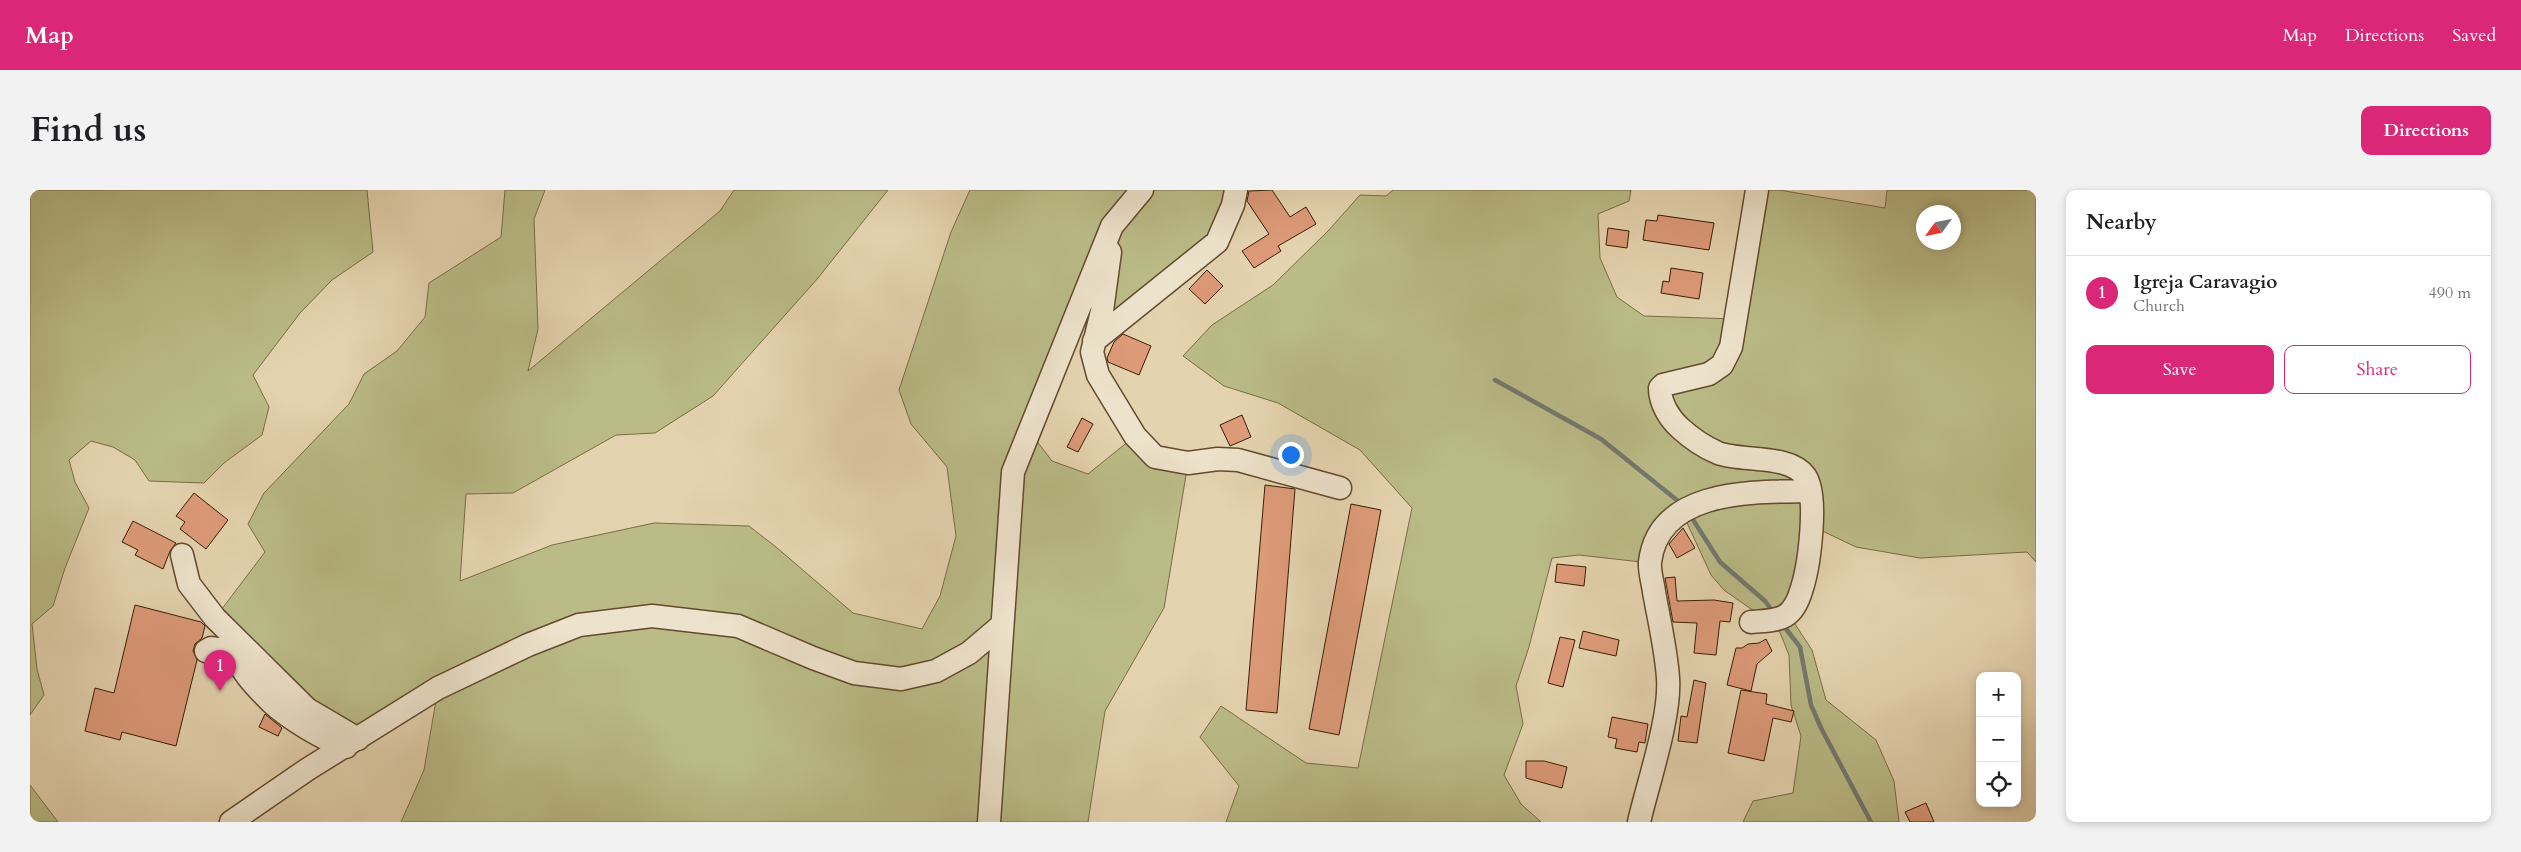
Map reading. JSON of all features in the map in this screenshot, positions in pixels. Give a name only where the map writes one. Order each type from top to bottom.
[{"type":"street","points":[[989,822],[1013,472],[1112,226],[1142,190]]},
{"type":"street","points":[[1094,341],[1218,242],[1236,190]]},
{"type":"street","points":[[1751,622],[1782,618],[1798,603],[1807,571],[1812,526],[1810,491],[1806,477],[1794,466],[1719,453],[1692,438],[1672,420],[1660,397],[1660,388],[1663,385],[1709,374],[1722,366],[1731,347],[1757,190]]},
{"type":"street","points":[[1112,226],[1108,273],[1102,311],[1092,352],[1098,375],[1135,436],[1155,456],[1188,462],[1218,459],[1238,460],[1340,488]]},
{"type":"street","points":[[1639,822],[1664,717],[1668,679],[1650,563],[1657,538],[1684,510],[1740,493],[1810,491]]},
{"type":"street","points":[[182,555],[189,584],[215,618],[307,709],[352,743]]},
{"type":"street","points":[[231,822],[308,769],[438,688],[528,645],[579,626],[652,616],[738,626],[854,673],[901,679],[936,671],[969,654],[1002,625]]},
{"type":"street","points":[[206,651],[210,648],[222,648],[233,656],[249,679],[273,704],[329,741],[352,743]]},
{"type":"green space","points":[[30,190],[367,190],[373,252],[332,280],[300,313],[253,375],[269,407],[262,435],[224,463],[204,483],[149,481],[135,460],[113,447],[91,441],[69,460],[75,482],[89,508],[65,568],[53,606],[32,624],[37,669],[44,695],[30,715]]},
{"type":"green space","points":[[505,190],[545,190],[534,219],[538,329],[528,371],[720,211],[734,190],[888,190],[818,278],[713,396],[655,433],[616,435],[513,493],[466,494],[460,581],[552,545],[654,523],[749,526],[853,613],[922,629],[940,596],[956,536],[947,467],[911,424],[899,390],[951,232],[970,190],[1236,190],[1217,242],[1094,341],[1108,273],[1029,431],[1052,461],[1088,474],[1135,436],[1188,463],[1164,608],[1105,711],[1088,822],[401,822],[424,770],[438,689],[358,739],[215,618],[265,552],[248,524],[264,493],[349,404],[364,374],[397,351],[425,317],[429,283],[501,237]]},
{"type":"green space","points":[[1393,190],[1631,190],[1629,201],[1598,214],[1600,258],[1617,297],[1644,316],[1735,319],[1757,190],[1779,190],[1885,208],[1887,190],[2036,190],[2036,562],[2027,552],[1920,558],[1856,547],[1812,526],[1789,615],[1812,650],[1826,700],[1876,740],[1894,781],[1899,822],[1743,822],[1753,801],[1793,793],[1801,736],[1791,705],[1789,655],[1775,620],[1751,609],[1724,590],[1711,575],[1682,512],[1650,563],[1579,555],[1552,558],[1529,647],[1516,686],[1523,724],[1504,775],[1521,804],[1541,822],[1226,822],[1239,786],[1200,737],[1221,706],[1306,763],[1358,768],[1412,508],[1360,450],[1278,403],[1224,386],[1183,356],[1212,325],[1273,285],[1328,231],[1360,195],[1386,196]]},
{"type":"green space","points":[[30,785],[58,822],[30,822]]},
{"type":"building","points":[[1272,190],[1290,217],[1306,207],[1316,224],[1278,246],[1281,251],[1254,268],[1242,251],[1269,234],[1247,201],[1249,191]]},
{"type":"building","points":[[1658,215],[1714,223],[1709,250],[1643,240],[1646,220],[1657,221]]},
{"type":"building","points":[[1608,228],[1629,231],[1627,248],[1606,245]]},
{"type":"building","points":[[1671,268],[1703,273],[1699,299],[1661,293],[1663,281],[1669,282]]},
{"type":"building","points":[[1207,270],[1223,286],[1205,304],[1189,289]]},
{"type":"building","points":[[1123,334],[1151,346],[1139,375],[1108,362],[1107,358],[1114,342]]},
{"type":"building","points":[[1242,415],[1251,437],[1230,446],[1220,425]]},
{"type":"building","points":[[1082,418],[1093,424],[1078,452],[1067,447]]},
{"type":"building","points":[[1265,485],[1295,489],[1277,713],[1246,710]]},
{"type":"building","points":[[194,493],[228,520],[206,549],[180,529],[185,522],[176,516]]},
{"type":"building","points":[[1351,504],[1381,510],[1339,735],[1309,729]]},
{"type":"building","points":[[133,521],[176,543],[170,551],[163,569],[135,555],[138,550],[122,542]]},
{"type":"building","points":[[1683,528],[1695,548],[1677,558],[1669,544]]},
{"type":"building","points":[[1557,564],[1586,567],[1584,586],[1555,582]]},
{"type":"building","points":[[1675,577],[1677,601],[1714,600],[1733,603],[1730,622],[1720,621],[1716,655],[1694,653],[1697,623],[1673,622],[1665,578]]},
{"type":"building","points":[[135,605],[201,622],[205,626],[202,638],[195,644],[193,651],[197,660],[176,746],[122,732],[120,740],[85,731],[95,688],[114,693]]},
{"type":"building","points":[[1583,631],[1619,640],[1616,656],[1579,648]]},
{"type":"building","points":[[1560,637],[1575,640],[1563,687],[1548,683]]},
{"type":"building","points":[[1766,639],[1772,651],[1757,664],[1751,691],[1727,685],[1736,648],[1759,643]]},
{"type":"building","points":[[1694,680],[1706,683],[1697,743],[1678,741],[1681,716],[1687,717]]},
{"type":"building","points":[[1741,690],[1767,694],[1766,704],[1794,711],[1791,722],[1773,718],[1764,761],[1728,753]]},
{"type":"building","points":[[265,714],[282,728],[278,736],[259,727]]},
{"type":"building","points":[[1612,717],[1648,724],[1645,743],[1639,742],[1637,752],[1615,748],[1617,739],[1608,737]]},
{"type":"building","points":[[1526,761],[1544,761],[1567,767],[1562,788],[1526,778]]},
{"type":"building","points":[[1926,803],[1934,822],[1910,822],[1905,812]]},
{"type":"waterway","points":[[1495,380],[1601,439],[1683,505]]},
{"type":"waterway","points":[[1690,515],[1720,562],[1765,601],[1774,613]]},
{"type":"waterway","points":[[1783,625],[1800,647],[1811,705],[1821,728],[1871,822]]},
{"type":"place","name":"Igreja Caravagio","points":[[220,691]]}]
